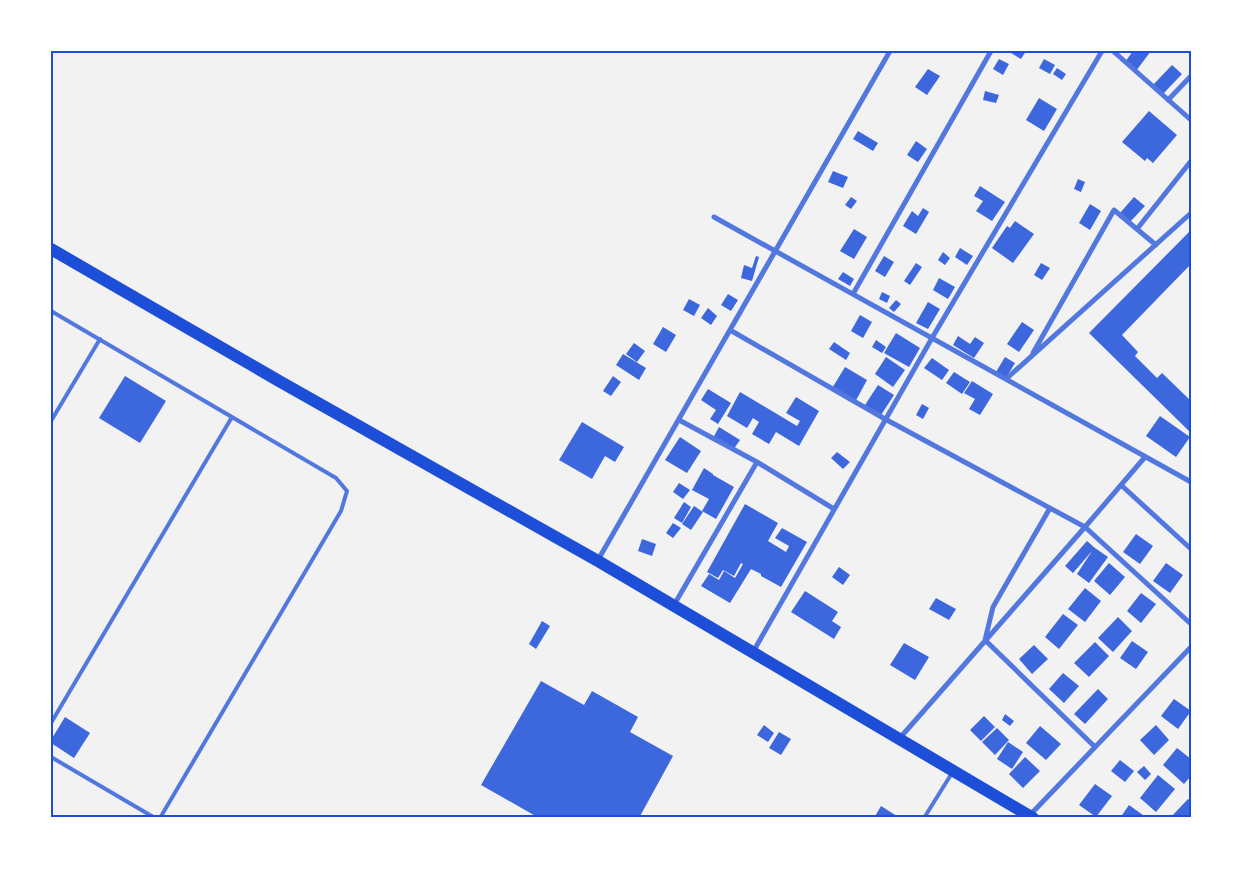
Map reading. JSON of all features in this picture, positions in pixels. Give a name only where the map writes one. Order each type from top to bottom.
[{"type":"main road","points":[[51,250],[674,605],[1030,817]]},
{"type":"street","points":[[598,561],[890,51]]},
{"type":"street","points":[[853,294],[991,51]]},
{"type":"street","points":[[752,652],[932,338],[1102,51]]},
{"type":"street","points":[[1113,51],[1191,120]]},
{"type":"street","points":[[1168,100],[1191,76]]},
{"type":"street","points":[[1137,229],[1191,161]]},
{"type":"street","points":[[1030,358],[1114,210],[1156,245]]},
{"type":"street","points":[[1006,379],[1191,213]]},
{"type":"street","points":[[714,217],[1191,482]]},
{"type":"street","points":[[730,330],[885,420],[1085,527],[1191,624]]},
{"type":"street","points":[[679,420],[757,462],[834,509]]},
{"type":"street","points":[[899,738],[1145,457]]},
{"type":"street","points":[[674,605],[757,462]]},
{"type":"street","points":[[1121,484],[1191,549]]},
{"type":"street","points":[[985,640],[993,607],[1050,508]]},
{"type":"street","points":[[985,640],[1095,746]]},
{"type":"street","points":[[1030,817],[1095,746],[1191,647]]},
{"type":"lane","points":[[51,311],[336,478],[347,491],[341,511],[160,818]]},
{"type":"lane","points":[[51,421],[100,339]]},
{"type":"lane","points":[[51,723],[232,417]]},
{"type":"lane","points":[[51,757],[155,818]]},
{"type":"lane","points":[[924,818],[953,771]]},
{"type":"building","points":[[1008,51],[1026,51],[1021,59]]},
{"type":"building","points":[[1133,51],[1151,51],[1136,71],[1125,62]]},
{"type":"building","points":[[999,59],[1009,64],[1003,75],[993,69]]},
{"type":"building","points":[[1044,59],[1055,65],[1050,74],[1039,68]]},
{"type":"building","points":[[1172,65],[1182,74],[1163,94],[1153,85]]},
{"type":"building","points":[[1057,68],[1066,74],[1062,80],[1053,74]]},
{"type":"building","points":[[928,69],[940,76],[927,95],[915,87]]},
{"type":"building","points":[[985,91],[999,95],[996,103],[983,100]]},
{"type":"building","points":[[1039,98],[1057,109],[1044,131],[1026,120]]},
{"type":"building","points":[[1149,111],[1177,135],[1153,163],[1147,158],[1145,161],[1122,142]]},
{"type":"building","points":[[858,131],[878,143],[873,151],[853,139]]},
{"type":"building","points":[[916,141],[927,149],[918,162],[907,155]]},
{"type":"building","points":[[833,171],[848,177],[843,188],[828,182]]},
{"type":"building","points":[[1078,179],[1085,182],[1081,192],[1074,189]]},
{"type":"building","points":[[980,186],[1005,202],[992,221],[976,211],[983,201],[974,196]]},
{"type":"building","points":[[851,197],[857,201],[851,209],[845,205]]},
{"type":"building","points":[[1134,197],[1145,206],[1130,222],[1120,213]]},
{"type":"building","points":[[1090,204],[1101,211],[1090,230],[1079,223]]},
{"type":"building","points":[[923,208],[929,212],[916,234],[903,226],[912,211],[918,216]]},
{"type":"building","points":[[1015,221],[1034,234],[1013,263],[992,248],[1007,226],[1010,228]]},
{"type":"building","points":[[854,229],[867,237],[854,259],[840,251]]},
{"type":"building","points":[[1191,230],[1191,264],[1122,335],[1138,352],[1135,356],[1157,378],[1162,373],[1191,401],[1191,433],[1089,333]]},
{"type":"building","points":[[960,248],[973,256],[967,265],[955,257]]},
{"type":"building","points":[[943,252],[950,258],[945,265],[938,260]]},
{"type":"building","points":[[756,256],[759,257],[752,281],[741,278],[744,265],[752,268]]},
{"type":"building","points":[[884,256],[894,262],[885,277],[875,271]]},
{"type":"building","points":[[916,263],[922,267],[910,285],[904,281]]},
{"type":"building","points":[[1041,263],[1050,268],[1042,280],[1034,275]]},
{"type":"building","points":[[843,272],[854,279],[850,286],[838,279]]},
{"type":"building","points":[[939,278],[955,287],[948,299],[933,290]]},
{"type":"building","points":[[882,292],[890,296],[887,303],[879,299]]},
{"type":"building","points":[[728,294],[738,300],[731,311],[721,305]]},
{"type":"building","points":[[689,299],[700,305],[694,316],[683,310]]},
{"type":"building","points":[[896,300],[901,304],[894,312],[889,308]]},
{"type":"building","points":[[928,302],[940,309],[928,329],[916,323]]},
{"type":"building","points":[[708,308],[717,316],[711,325],[701,318]]},
{"type":"building","points":[[860,315],[872,322],[863,338],[851,331]]},
{"type":"building","points":[[1022,322],[1034,330],[1019,352],[1007,344]]},
{"type":"building","points":[[663,327],[676,335],[666,352],[653,344]]},
{"type":"building","points":[[896,333],[920,348],[909,367],[884,353]]},
{"type":"building","points":[[958,336],[970,344],[975,337],[984,343],[974,358],[953,345]]},
{"type":"building","points":[[876,340],[886,347],[882,353],[872,347]]},
{"type":"building","points":[[834,342],[850,353],[846,360],[829,349]]},
{"type":"building","points":[[634,343],[645,351],[637,362],[626,354]]},
{"type":"building","points":[[623,354],[646,368],[639,380],[616,365]]},
{"type":"building","points":[[886,357],[905,370],[893,387],[875,374]]},
{"type":"building","points":[[1005,357],[1015,363],[1006,378],[996,372]]},
{"type":"building","points":[[932,358],[949,370],[942,380],[924,368]]},
{"type":"building","points":[[845,367],[867,380],[854,404],[831,390]]},
{"type":"building","points":[[954,372],[970,382],[962,394],[946,383]]},
{"type":"building","points":[[125,376],[166,401],[140,443],[99,418]]},
{"type":"building","points":[[613,376],[621,382],[611,396],[603,391]]},
{"type":"building","points":[[972,381],[993,394],[980,415],[969,409],[975,399],[964,393]]},
{"type":"building","points":[[878,385],[894,395],[881,415],[865,405]]},
{"type":"building","points":[[708,389],[731,403],[718,424],[710,419],[716,410],[701,400]]},
{"type":"building","points":[[740,392],[797,426],[800,421],[786,413],[796,397],[819,411],[799,446],[776,432],[769,444],[752,434],[759,422],[753,418],[747,428],[727,416]]},
{"type":"building","points":[[922,404],[929,408],[923,419],[916,415]]},
{"type":"building","points":[[1160,416],[1190,437],[1176,457],[1146,436]]},
{"type":"building","points":[[582,422],[624,447],[615,462],[605,456],[592,479],[559,460]]},
{"type":"building","points":[[719,427],[740,440],[733,450],[713,438]]},
{"type":"building","points":[[680,437],[701,451],[687,473],[665,460]]},
{"type":"building","points":[[837,452],[850,462],[843,469],[831,458]]},
{"type":"building","points":[[704,468],[734,487],[716,519],[702,511],[709,499],[692,490]]},
{"type":"building","points":[[679,483],[690,490],[683,499],[673,492]]},
{"type":"building","points":[[684,502],[691,507],[682,523],[674,518]]},
{"type":"building","points":[[745,504],[778,523],[768,541],[786,552],[789,546],[775,538],[782,528],[807,542],[781,587],[751,569],[730,603],[701,586],[709,574],[719,580],[724,571],[735,578],[743,564],[741,563],[734,576],[723,570],[718,578],[707,572]]},
{"type":"building","points":[[694,506],[703,512],[691,530],[682,524]]},
{"type":"building","points":[[673,523],[681,528],[673,538],[666,533]]},
{"type":"building","points":[[1136,534],[1153,546],[1140,564],[1123,552]]},
{"type":"building","points":[[642,539],[656,544],[652,556],[638,551]]},
{"type":"building","points":[[1087,541],[1108,557],[1089,583],[1077,574],[1092,551],[1073,573],[1065,566]]},
{"type":"building","points":[[1109,563],[1125,577],[1110,595],[1094,581]]},
{"type":"building","points":[[1166,563],[1183,575],[1170,593],[1153,581]]},
{"type":"building","points":[[839,567],[850,575],[843,585],[832,577]]},
{"type":"building","points":[[1085,588],[1101,601],[1085,622],[1068,609]]},
{"type":"building","points":[[805,591],[838,612],[832,621],[841,627],[834,639],[791,612]]},
{"type":"building","points":[[1141,593],[1156,604],[1141,623],[1127,611]]},
{"type":"building","points":[[936,598],[956,609],[949,620],[929,609]]},
{"type":"building","points":[[1063,614],[1078,625],[1059,649],[1045,637]]},
{"type":"building","points":[[1118,617],[1132,631],[1113,652],[1098,638]]},
{"type":"building","points":[[542,621],[550,626],[536,649],[529,644]]},
{"type":"building","points":[[1132,641],[1148,652],[1136,669],[1120,658]]},
{"type":"building","points":[[1095,642],[1109,656],[1089,677],[1074,663]]},
{"type":"building","points":[[904,643],[929,657],[915,680],[890,665]]},
{"type":"building","points":[[1034,645],[1048,659],[1032,674],[1019,659]]},
{"type":"building","points":[[1063,673],[1079,686],[1064,703],[1049,689]]},
{"type":"building","points":[[541,681],[584,705],[592,691],[638,717],[630,732],[673,756],[639,818],[539,818],[481,785]]},
{"type":"building","points":[[1098,689],[1108,699],[1085,724],[1074,714]]},
{"type":"building","points":[[1174,699],[1191,711],[1178,729],[1161,716]]},
{"type":"building","points":[[1005,714],[1014,721],[1010,726],[1002,720]]},
{"type":"building","points":[[984,716],[995,727],[981,741],[970,730]]},
{"type":"building","points":[[65,717],[90,733],[74,758],[51,743]]},
{"type":"building","points":[[764,725],[774,733],[768,742],[757,735]]},
{"type":"building","points":[[1156,725],[1169,740],[1154,755],[1140,740]]},
{"type":"building","points":[[1040,726],[1061,744],[1046,760],[1026,743]]},
{"type":"building","points":[[997,728],[1009,740],[995,755],[982,742]]},
{"type":"building","points":[[779,732],[791,739],[781,755],[769,748]]},
{"type":"building","points":[[1008,742],[1023,752],[1012,769],[997,759]]},
{"type":"building","points":[[1177,748],[1191,759],[1191,776],[1184,784],[1163,765]]},
{"type":"building","points":[[1025,757],[1040,771],[1023,788],[1009,774]]},
{"type":"building","points":[[1120,760],[1134,771],[1125,782],[1111,771]]},
{"type":"building","points":[[1144,766],[1151,774],[1145,780],[1137,772]]},
{"type":"building","points":[[1158,775],[1175,789],[1156,812],[1140,798]]},
{"type":"building","points":[[1095,784],[1112,796],[1096,817],[1079,805]]},
{"type":"building","points":[[1188,799],[1191,801],[1191,818],[1170,818]]},
{"type":"building","points":[[1129,805],[1147,818],[1120,818]]},
{"type":"building","points":[[881,806],[900,818],[874,818]]}]
